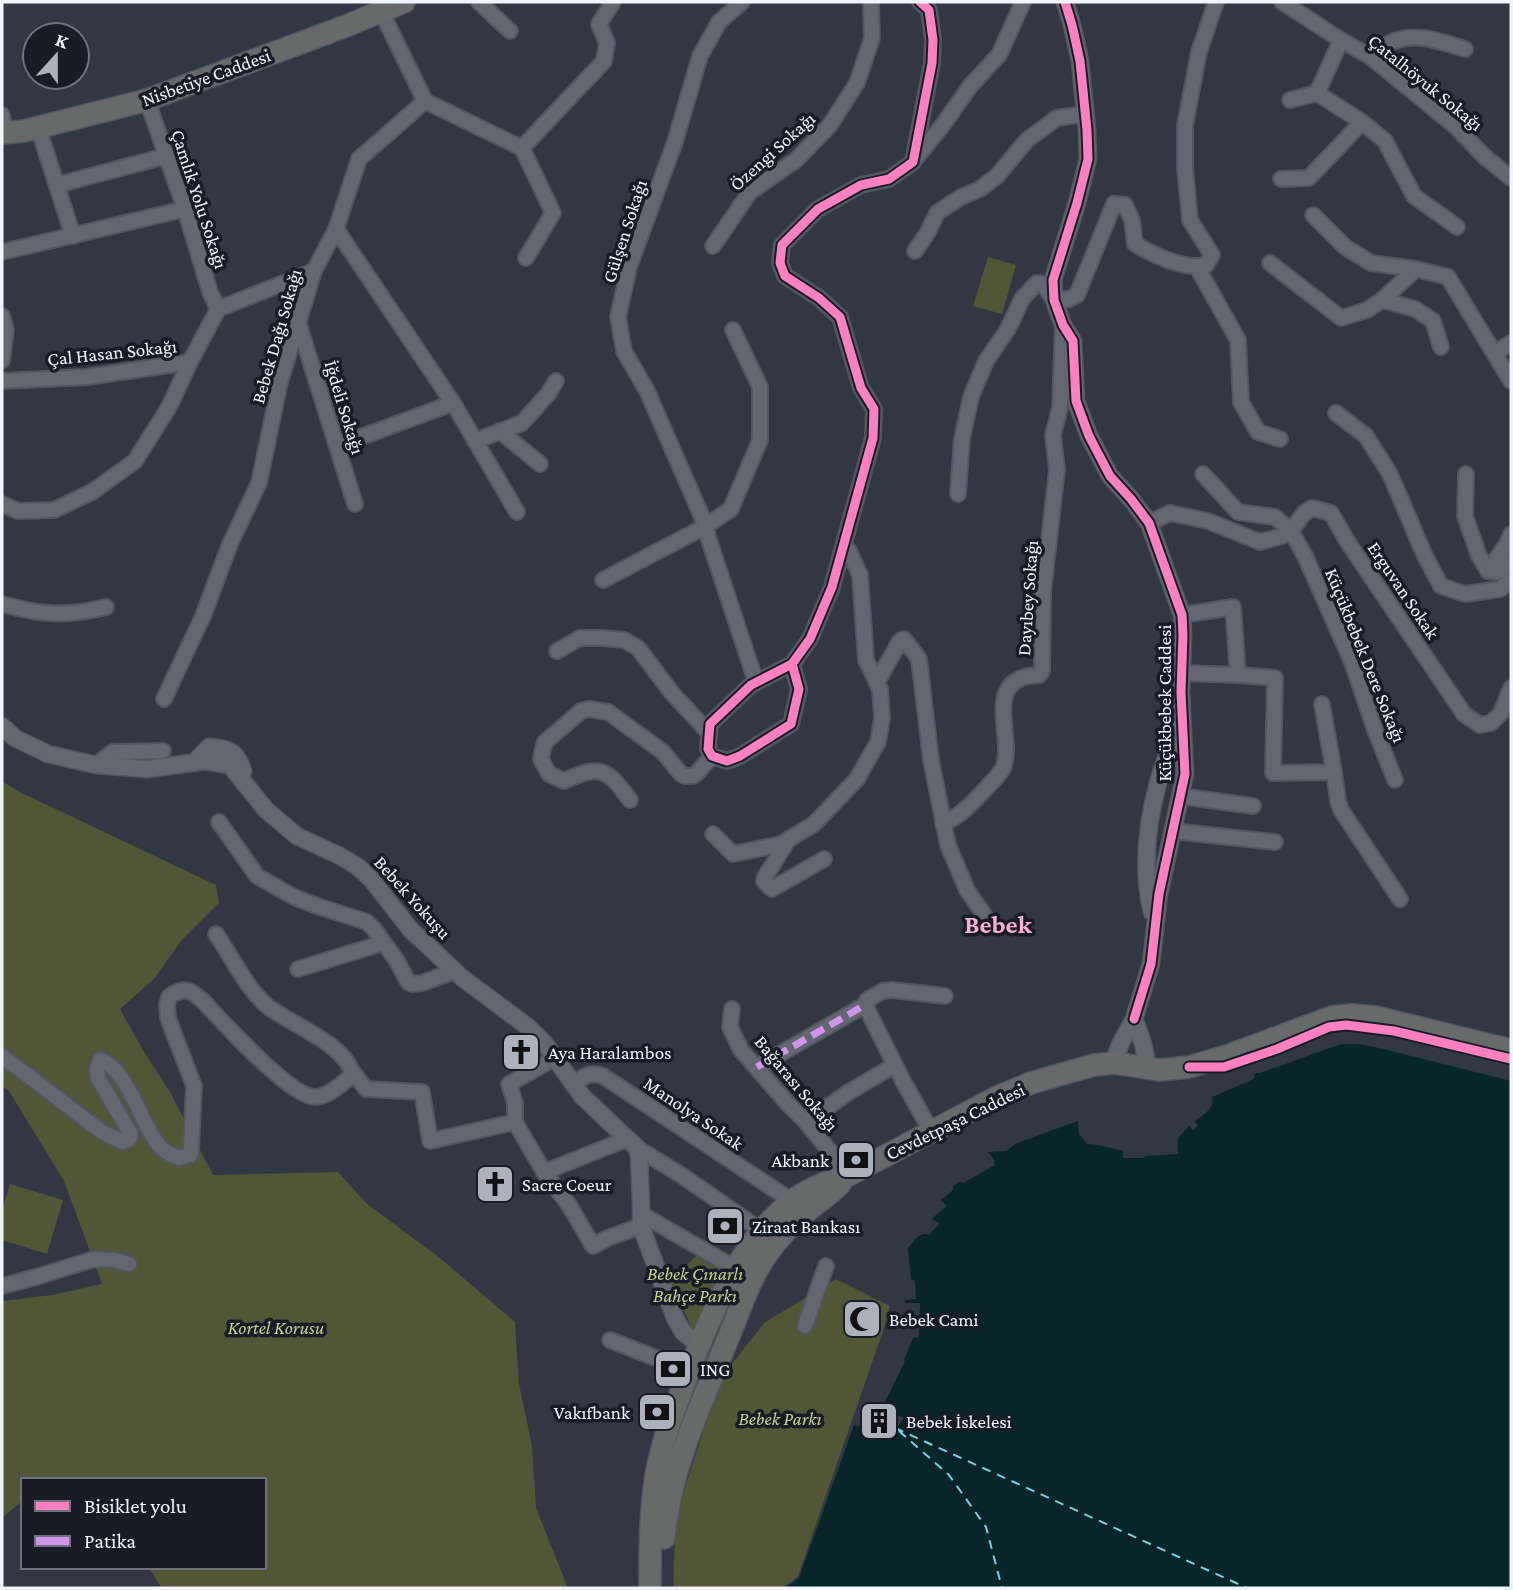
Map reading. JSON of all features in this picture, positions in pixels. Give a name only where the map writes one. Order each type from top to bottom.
[{"type":"main road","name":"Nisbetiye Caddesi","points":[[3,127],[24,131],[147,100],[346,26],[378,7],[404,2]]},
{"type":"main road","name":"Cevdetpaşa Caddesi","points":[[650,1588],[651,1523],[656,1476],[666,1437],[689,1371],[733,1273],[769,1237],[792,1201],[822,1184],[849,1175],[973,1108],[1031,1083],[1094,1065],[1115,1063],[1170,1070],[1208,1062],[1332,1017],[1352,1015],[1375,1017],[1511,1050]]},
{"type":"main road","name":"Cevdetpaşa Caddesi","points":[[662,1588],[663,1549],[673,1482],[701,1402],[758,1270],[769,1237],[794,1222],[849,1175]]},
{"type":"main road","points":[[733,1273],[747,1279],[750,1286]]},
{"type":"main road","points":[[699,1345],[722,1355]]},
{"type":"main road","points":[[680,1396],[688,1402],[701,1402]]},
{"type":"street","points":[[479,2],[510,31]]},
{"type":"street","points":[[522,148],[604,61],[607,43],[599,24],[613,2]]},
{"type":"street","name":"Gülşen Sokağı","points":[[742,2],[719,22],[700,56],[675,142],[629,267],[618,317],[624,351],[647,391],[706,526],[756,682]]},
{"type":"street","name":"Özengi Sokağı","points":[[713,246],[750,192],[796,160],[830,125],[857,83],[872,38],[871,2]]},
{"type":"street","points":[[792,664],[799,689],[791,724],[740,756],[727,761],[712,755],[708,749],[710,724],[756,682],[792,664],[810,639],[832,587],[873,438],[874,409],[861,388],[840,317],[819,298],[785,276],[780,263],[782,245],[818,209],[861,185],[889,179],[913,162],[971,85],[999,55],[1023,2]]},
{"type":"street","name":"Küçükbebek Caddesi","points":[[1065,2],[1080,61],[1088,159],[1053,280],[1054,300],[1063,325],[1073,341],[1076,401],[1089,436],[1110,476],[1149,523],[1182,615],[1183,635],[1181,692],[1185,774],[1159,894],[1151,964],[1134,1019],[1116,1055],[1115,1063]]},
{"type":"street","points":[[958,494],[962,438],[971,397],[986,361],[1008,329],[1021,299],[1037,283],[1043,284],[1054,300],[1069,299],[1077,295],[1114,204],[1125,205],[1132,220],[1135,244],[1152,254],[1197,267],[1206,265],[1212,256],[1190,219],[1185,168],[1185,125],[1199,52],[1216,2]]},
{"type":"street","name":"Çatalhöyuk Sokağı","points":[[1282,2],[1371,57],[1455,126],[1485,157],[1510,176]]},
{"type":"street","points":[[913,162],[932,63],[933,40],[929,4]]},
{"type":"street","points":[[378,7],[425,101],[522,148],[553,213],[526,258]]},
{"type":"street","points":[[1371,57],[1391,42],[1412,36],[1465,49]]},
{"type":"street","points":[[1317,93],[1341,40]]},
{"type":"street","points":[[1290,100],[1317,93],[1362,122],[1385,141],[1413,195],[1457,227]]},
{"type":"street","name":"Çamlık Yolu Sokağı","points":[[147,100],[185,209],[210,292],[218,309]]},
{"type":"street","name":"Bebek Dağı Sokağı","points":[[164,699],[203,616],[230,544],[259,483],[280,382],[298,322],[314,271],[336,229],[359,159],[425,101]]},
{"type":"street","points":[[915,250],[937,213],[961,197],[980,189],[997,176],[1027,139],[1057,118],[1085,114]]},
{"type":"street","points":[[1281,179],[1309,178],[1362,122]]},
{"type":"street","points":[[38,128],[73,236]]},
{"type":"street","points":[[57,185],[166,156]]},
{"type":"street","points":[[2,252],[185,209]]},
{"type":"street","points":[[1312,215],[1345,247],[1371,263],[1416,269],[1448,277],[1511,381]]},
{"type":"street","points":[[336,229],[453,403],[517,512]]},
{"type":"street","points":[[1270,263],[1341,318],[1367,310],[1416,269]]},
{"type":"street","points":[[1197,267],[1238,340],[1241,402],[1258,432],[1280,439]]},
{"type":"street","points":[[218,309],[314,271]]},
{"type":"street","points":[[1382,300],[1416,309],[1433,321],[1441,347]]},
{"type":"street","name":"Çal Hasan Sokağı","points":[[2,381],[88,377],[190,362],[218,309]]},
{"type":"street","points":[[2,316],[6,330],[2,360]]},
{"type":"street","name":"İğdeli Sokağı","points":[[298,322],[355,504]]},
{"type":"street","name":"Dayıbey Sokağı","points":[[943,824],[964,811],[1002,770],[1006,757],[1003,718],[1007,692],[1016,680],[1039,675],[1042,671],[1044,592],[1057,470],[1053,435],[1060,408],[1063,325]]},
{"type":"street","points":[[603,580],[706,526],[731,509],[760,440],[760,387],[733,330]]},
{"type":"street","points":[[1494,353],[1511,343]]},
{"type":"street","points":[[2,504],[18,511],[54,510],[92,492],[135,461],[169,407],[190,362]]},
{"type":"street","points":[[475,440],[522,423],[556,381]]},
{"type":"street","points":[[337,446],[453,403]]},
{"type":"street","points":[[1336,413],[1366,436],[1390,474],[1425,556],[1441,586],[1465,594],[1500,589],[1511,580]]},
{"type":"street","points":[[500,431],[540,464]]},
{"type":"street","points":[[1149,523],[1170,513],[1208,521],[1260,542],[1291,531],[1275,517],[1238,512],[1203,474]]},
{"type":"street","points":[[1466,474],[1465,516],[1479,556],[1488,571]]},
{"type":"street","name":"Erguvan Sokak","points":[[1291,531],[1304,513],[1312,508],[1331,513],[1347,541],[1464,714],[1480,725],[1491,723],[1501,713],[1511,688]]},
{"type":"street","name":"Küçükbebek Dere Sokağı","points":[[1291,531],[1305,556],[1352,662],[1395,780]]},
{"type":"street","points":[[1488,571],[1511,534]]},
{"type":"street","points":[[713,834],[733,855],[781,844],[814,824],[857,779],[878,742],[882,718],[880,689],[866,660],[860,575],[849,551],[844,547]]},
{"type":"street","points":[[1488,571],[1498,572],[1511,562]]},
{"type":"street","points":[[2,604],[52,615],[82,613],[106,607]]},
{"type":"street","points":[[1182,615],[1233,607],[1238,674]]},
{"type":"street","points":[[557,651],[580,638],[624,640],[638,648],[672,693],[709,733]]},
{"type":"street","points":[[877,682],[900,641],[904,639],[919,659],[931,760],[948,845],[967,890],[985,916]]},
{"type":"street","points":[[1182,674],[1238,674],[1275,678],[1273,773],[1334,772]]},
{"type":"street","points":[[1155,925],[1147,886],[1146,862],[1152,808],[1174,738],[1181,692]]},
{"type":"street","points":[[1322,704],[1341,810],[1400,899]]},
{"type":"street","points":[[630,800],[615,780],[603,771],[587,772],[564,781],[549,774],[541,759],[545,742],[575,716],[589,709],[608,712],[624,723],[663,752],[685,776],[697,773],[712,755]]},
{"type":"street","points":[[2,726],[15,737],[48,754],[96,765],[113,752],[163,751]]},
{"type":"street","name":"Bebek Yokuşu","points":[[96,765],[147,769],[194,763],[209,747],[229,751],[240,761],[249,790],[266,810],[297,836],[358,867],[371,879],[410,929],[455,971],[528,1027],[545,1044],[582,1096],[632,1144]]},
{"type":"street","points":[[1180,796],[1253,806]]},
{"type":"street","points":[[219,822],[257,877],[307,902],[367,922],[397,961],[408,982],[422,983],[455,971]]},
{"type":"street","points":[[1172,831],[1275,842]]},
{"type":"street","points":[[789,839],[765,877],[764,881],[772,888],[824,859]]},
{"type":"street","points":[[216,934],[256,994],[269,1007],[331,1046],[342,1056],[366,1089],[422,1092],[430,1141],[514,1122]]},
{"type":"street","points":[[298,969],[383,943]]},
{"type":"street","points":[[757,1067],[865,1005],[867,1000],[883,991],[926,992],[945,996]]},
{"type":"street","points":[[2,1056],[102,1132],[124,1142],[130,1137],[130,1133],[98,1079],[100,1060],[108,1062],[122,1080],[157,1143],[165,1152],[179,1158],[190,1155],[194,1086],[168,1018],[167,1005],[169,997],[174,993],[190,992],[201,1000],[285,1081],[306,1095],[325,1095],[352,1075],[352,1071]]},
{"type":"street","points":[[865,1005],[931,1131]]},
{"type":"street","name":"Bağarası Sokağı","points":[[732,1009],[730,1027],[741,1049],[849,1175]]},
{"type":"street","points":[[1134,1019],[1144,1042],[1146,1069]]},
{"type":"street","points":[[555,1058],[509,1084],[515,1103],[514,1122],[593,1246],[641,1220]]},
{"type":"street","points":[[806,1122],[895,1065]]},
{"type":"street","name":"Manolya Sokak","points":[[573,1084],[594,1073],[603,1076],[792,1201]]},
{"type":"street","points":[[544,1172],[632,1144],[769,1237]]},
{"type":"street","points":[[632,1144],[639,1157],[641,1220],[675,1318],[684,1332],[699,1345]]},
{"type":"street","points":[[641,1220],[733,1273]]},
{"type":"street","points":[[2,1286],[94,1259],[129,1264]]},
{"type":"street","points":[[805,1326],[826,1266]]},
{"type":"street","points":[[610,1340],[689,1371]]},
{"type":"green space","points":[[988,257],[1016,265],[1002,314],[973,306]]},
{"type":"green space","name":"Kortel Korusu","points":[[2,781],[216,885],[219,903],[181,941],[154,979],[120,1009],[170,1092],[213,1175],[338,1172],[366,1203],[440,1258],[515,1322],[519,1384],[532,1446],[536,1508],[568,1588],[162,1588],[149,1569],[266,1569],[266,1478],[21,1478],[21,1502],[2,1518],[2,1301],[52,1295],[102,1284],[64,1181],[9,1091],[2,1086]]},
{"type":"green space","points":[[10,1184],[63,1200],[47,1254],[2,1240],[2,1211]]},
{"type":"green space","name":"Bebek Çınarlı Bahçe Parkı","points":[[699,1253],[725,1267],[697,1325],[692,1329],[671,1281]]},
{"type":"green space","name":"Bebek Parkı","points":[[836,1279],[890,1306],[798,1576],[783,1588],[673,1588],[676,1516],[720,1379],[764,1323]]},
{"type":"shaded area","points":[[1341,1044],[1379,1048],[1511,1081],[1511,1588],[785,1588],[799,1578],[854,1425],[890,1437],[904,1418],[882,1408],[913,1338],[919,1337],[920,1303],[905,1303],[905,1300],[916,1299],[908,1248],[917,1237],[929,1235],[939,1224],[932,1218],[947,1206],[941,1200],[953,1190],[953,1186],[995,1165],[988,1152],[1006,1151],[1017,1143],[1078,1121],[1079,1134],[1087,1144],[1123,1151],[1123,1158],[1178,1154],[1178,1138],[1189,1126],[1193,1130],[1198,1126],[1195,1121],[1210,1108],[1212,1097],[1254,1079],[1255,1073]]},
{"type":"ferry route","points":[[895,1428],[1247,1588]]},
{"type":"ferry route","points":[[899,1431],[949,1475],[986,1527],[1002,1588]]},
{"type":"marked path","points":[[757,1067],[865,1005]]},
{"type":"cycle path","points":[[792,664],[799,689],[791,724],[740,756],[727,761],[712,756],[708,749],[710,724],[751,685],[792,664],[810,639],[832,587],[873,438],[874,409],[861,388],[840,317],[819,298],[785,276],[780,263],[782,245],[818,209],[861,185],[889,179],[913,162],[932,63],[933,40],[929,10],[920,2]]},
{"type":"cycle path","points":[[1065,2],[1080,61],[1088,159],[1053,280],[1054,300],[1063,325],[1073,341],[1076,401],[1089,436],[1110,476],[1149,523],[1182,615],[1181,692],[1185,774],[1159,894],[1151,964],[1134,1019]]},
{"type":"cycle path","points":[[1189,1067],[1224,1067],[1329,1027],[1346,1025],[1394,1031],[1511,1059]]},
{"type":"place","name":"Aya Haralambos","points":[[521,1052]]},
{"type":"place","name":"Akbank","points":[[856,1160]]},
{"type":"place","name":"Sacre Coeur","points":[[495,1184]]},
{"type":"place","name":"Ziraat Bankası","points":[[725,1226]]},
{"type":"place","name":"Bebek Cami","points":[[862,1319]]},
{"type":"place","name":"ING","points":[[673,1369]]},
{"type":"place","name":"Vakıfbank","points":[[657,1412]]},
{"type":"place","name":"Bebek İskelesi","points":[[879,1421]]},
{"type":"district","name":"Bebek","points":[[998,924]]}]
